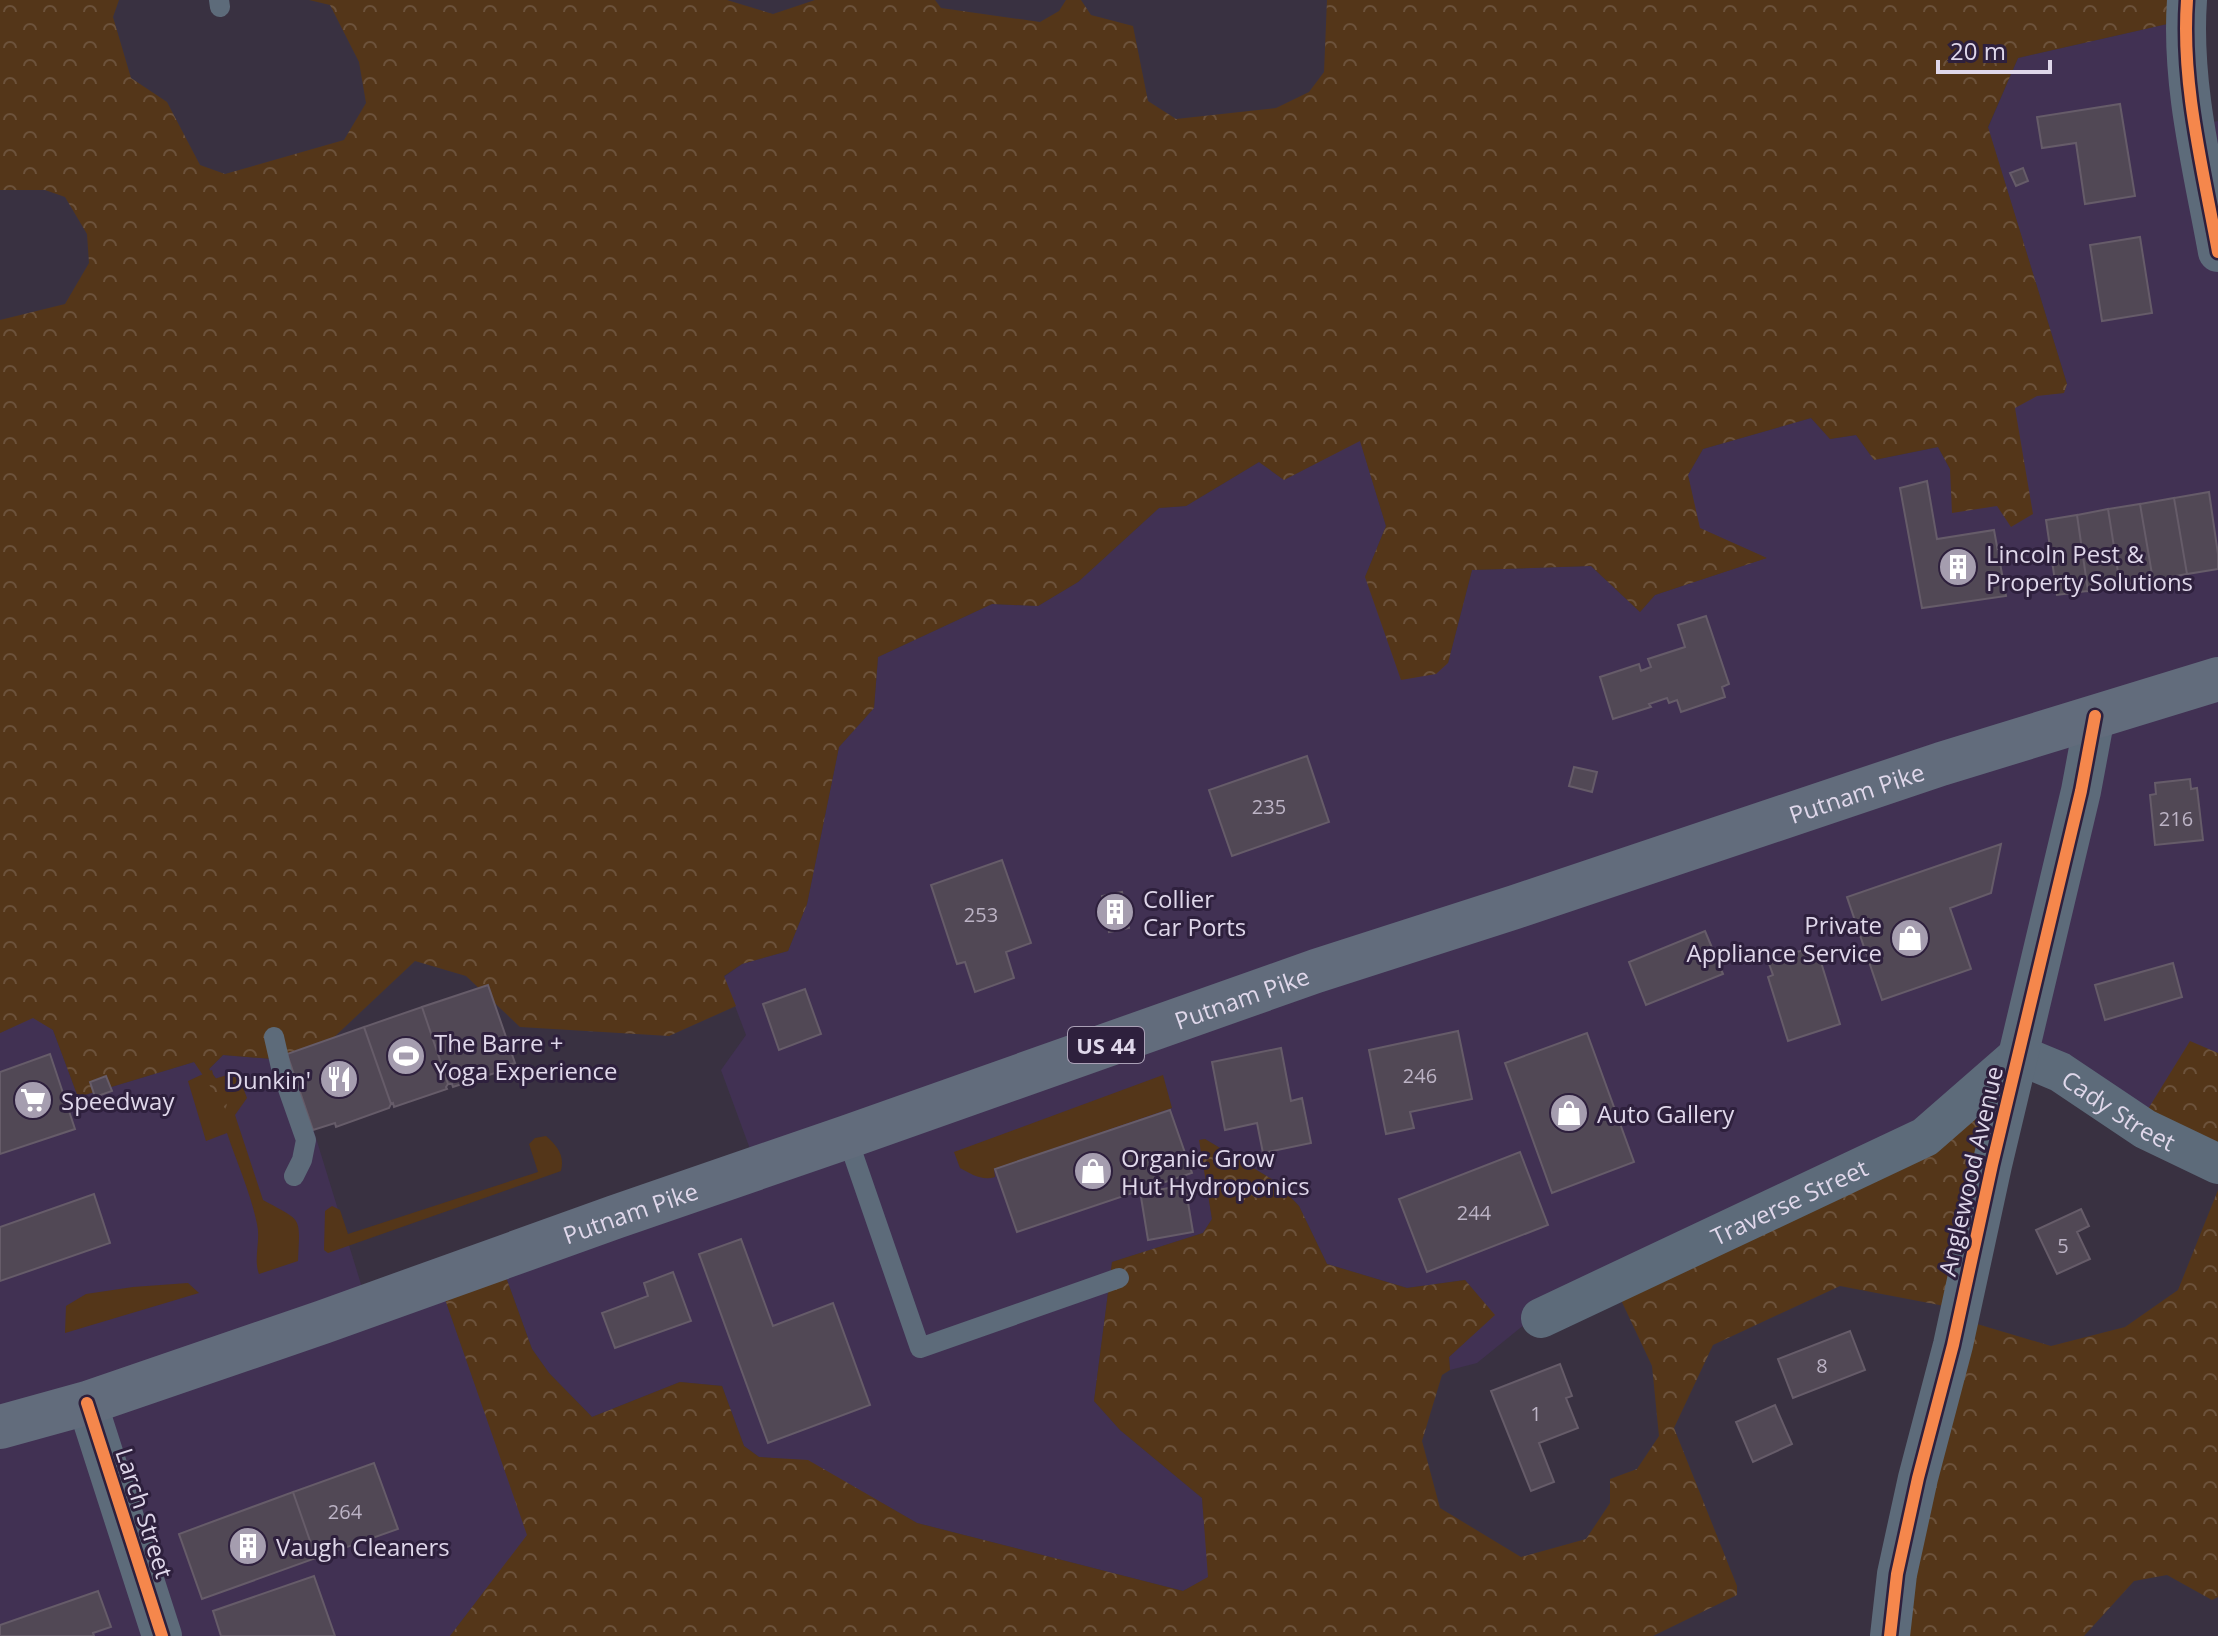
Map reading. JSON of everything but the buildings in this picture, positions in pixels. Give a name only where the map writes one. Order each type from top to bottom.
[{"type":"main road","name":"Putnam Pike","points":[[0,1427],[87,1403],[1316,971],[1926,769],[2218,679]]},
{"type":"street","points":[[2187,0],[2185,31],[2192,106],[2218,252]]},
{"type":"street","name":"Anglewood Avenue","points":[[1890,1636],[1897,1574],[1918,1478],[1953,1345],[2047,925],[2081,791],[2095,716]]},
{"type":"street","name":"Cady Street","points":[[2019,1055],[2060,1072],[2145,1129],[2218,1164]]},
{"type":"street","name":"Traverse Street","points":[[1541,1318],[1925,1137],[2019,1055]]},
{"type":"street","name":"Larch Street","points":[[87,1403],[162,1636]]},
{"type":"lane","points":[[274,1037],[282,1072],[306,1140],[302,1160],[294,1176]]},
{"type":"lane","points":[[847,1137],[920,1348],[1119,1278]]},
{"type":"shaded area","points":[[2176,22],[2199,124],[2218,121],[2218,1053],[2140,1122],[2031,1058],[1919,1133],[1530,1320],[1477,1363],[1450,1370],[1449,1357],[1494,1315],[1465,1280],[1407,1288],[1327,1264],[1299,1206],[1275,1181],[1205,1139],[1200,1140],[1212,1219],[1203,1233],[1112,1262],[1094,1401],[1120,1430],[1202,1498],[1209,1577],[1183,1591],[917,1523],[808,1461],[759,1457],[744,1446],[722,1386],[680,1382],[592,1417],[549,1373],[532,1349],[499,1258],[757,1168],[721,1070],[746,1035],[724,977],[742,964],[788,951],[807,904],[839,747],[874,708],[878,657],[992,604],[1038,606],[1078,582],[1159,508],[1186,506],[1259,462],[1284,480],[1360,440],[1386,526],[1365,577],[1448,663],[1472,570],[1591,566],[1640,612],[1655,595],[1766,558],[1699,528],[1688,475],[1703,449],[1811,418],[1830,439],[1856,435],[1874,460],[1938,447],[1950,469],[2015,407],[2037,395],[2063,393],[2067,384],[1988,128],[2018,58]]},
{"type":"shaded area","points":[[33,1017],[53,1030],[78,1097],[194,1062],[228,1095],[209,1069],[223,1055],[273,1059],[296,1073],[364,1294],[438,1279],[528,1535],[450,1636],[0,1636],[0,1033]]},
{"type":"green space","points":[[0,0],[119,0],[113,17],[131,78],[167,102],[200,165],[225,174],[344,140],[366,103],[359,62],[330,5],[309,0],[727,0],[773,14],[815,0],[935,0],[941,8],[1040,22],[1059,11],[1066,0],[1081,0],[1091,15],[1133,26],[1148,101],[1176,119],[1276,108],[1309,92],[1324,72],[1327,0],[2181,0],[2176,22],[2018,58],[1988,127],[2067,384],[2064,393],[2037,396],[2015,408],[2033,514],[2011,527],[1997,506],[1952,513],[1950,469],[1938,447],[1874,460],[1856,435],[1830,439],[1811,418],[1703,449],[1688,475],[1700,528],[1767,558],[1655,595],[1640,612],[1591,566],[1472,570],[1448,663],[1436,674],[1401,680],[1365,577],[1386,526],[1360,441],[1284,480],[1259,462],[1186,506],[1159,508],[1078,582],[1038,606],[992,604],[878,657],[874,708],[839,747],[807,904],[788,951],[742,964],[724,976],[736,1006],[669,1036],[520,1027],[466,976],[415,961],[296,1073],[273,1059],[223,1055],[209,1069],[228,1095],[226,1110],[194,1062],[78,1097],[53,1030],[33,1018],[0,1033],[0,320],[65,304],[89,263],[87,234],[65,197],[45,190],[0,190]]},
{"type":"green space","points":[[2190,1041],[2218,1053],[2218,1162],[2140,1122]]},
{"type":"green space","points":[[1997,1069],[1955,1308],[1840,1286],[1713,1345],[1674,1428],[1737,1586],[1737,1595],[1653,1636],[450,1636],[527,1535],[438,1279],[499,1258],[532,1349],[549,1373],[592,1417],[680,1382],[722,1386],[744,1446],[759,1457],[808,1460],[917,1523],[1183,1591],[1208,1577],[1202,1498],[1120,1430],[1094,1401],[1112,1262],[1203,1233],[1212,1219],[1199,1140],[1205,1139],[1275,1181],[1299,1206],[1327,1264],[1407,1288],[1465,1280],[1495,1315],[1449,1357],[1450,1370],[1442,1375],[1422,1441],[1440,1508],[1521,1557],[1586,1539],[1610,1503],[1610,1479],[1637,1469],[1659,1436],[1652,1366],[1613,1283],[1919,1133]]},
{"type":"green space","points":[[212,1070],[214,1079],[237,1072],[247,1098],[235,1115],[263,1200],[286,1212],[296,1222],[298,1261],[259,1274],[257,1224],[248,1190],[227,1133],[206,1141],[188,1081]]},
{"type":"green space","points":[[1163,1075],[1172,1108],[994,1169],[995,1177],[972,1175],[960,1168],[954,1152]]},
{"type":"green space","points":[[546,1136],[559,1151],[561,1171],[328,1253],[324,1250],[325,1211],[332,1206],[340,1210],[348,1234],[538,1172],[529,1144],[535,1138]]},
{"type":"green space","points":[[2218,1190],[2218,1597],[2212,1600],[2167,1575],[2134,1581],[2084,1636],[1886,1636],[1957,1318],[2051,1346],[2125,1327],[2178,1290]]},
{"type":"green space","points":[[188,1283],[199,1293],[65,1333],[66,1306],[86,1294]]},
{"type":"cycle path","points":[[2187,0],[2190,95],[2218,252]]},
{"type":"cycle path","points":[[1890,1636],[1897,1574],[1918,1478],[1953,1345],[1992,1165],[2081,791],[2095,716]]},
{"type":"cycle path","points":[[87,1403],[162,1636]]},
{"type":"place","name":"Lincoln Pest & Property Solutions","points":[[1958,567]]},
{"type":"place","name":"Collier Car Ports","points":[[1115,912]]},
{"type":"place","name":"Private Appliance Service","points":[[1910,938]]},
{"type":"place","name":"The Barre + Yoga Experience","points":[[406,1056]]},
{"type":"place","name":"Dunkin'","points":[[339,1079]]},
{"type":"place","name":"Speedway","points":[[33,1100]]},
{"type":"place","name":"Auto Gallery","points":[[1569,1113]]},
{"type":"place","name":"Organic Grow Hut Hydroponics","points":[[1093,1171]]},
{"type":"place","name":"Vaugh Cleaners","points":[[248,1546]]}]
